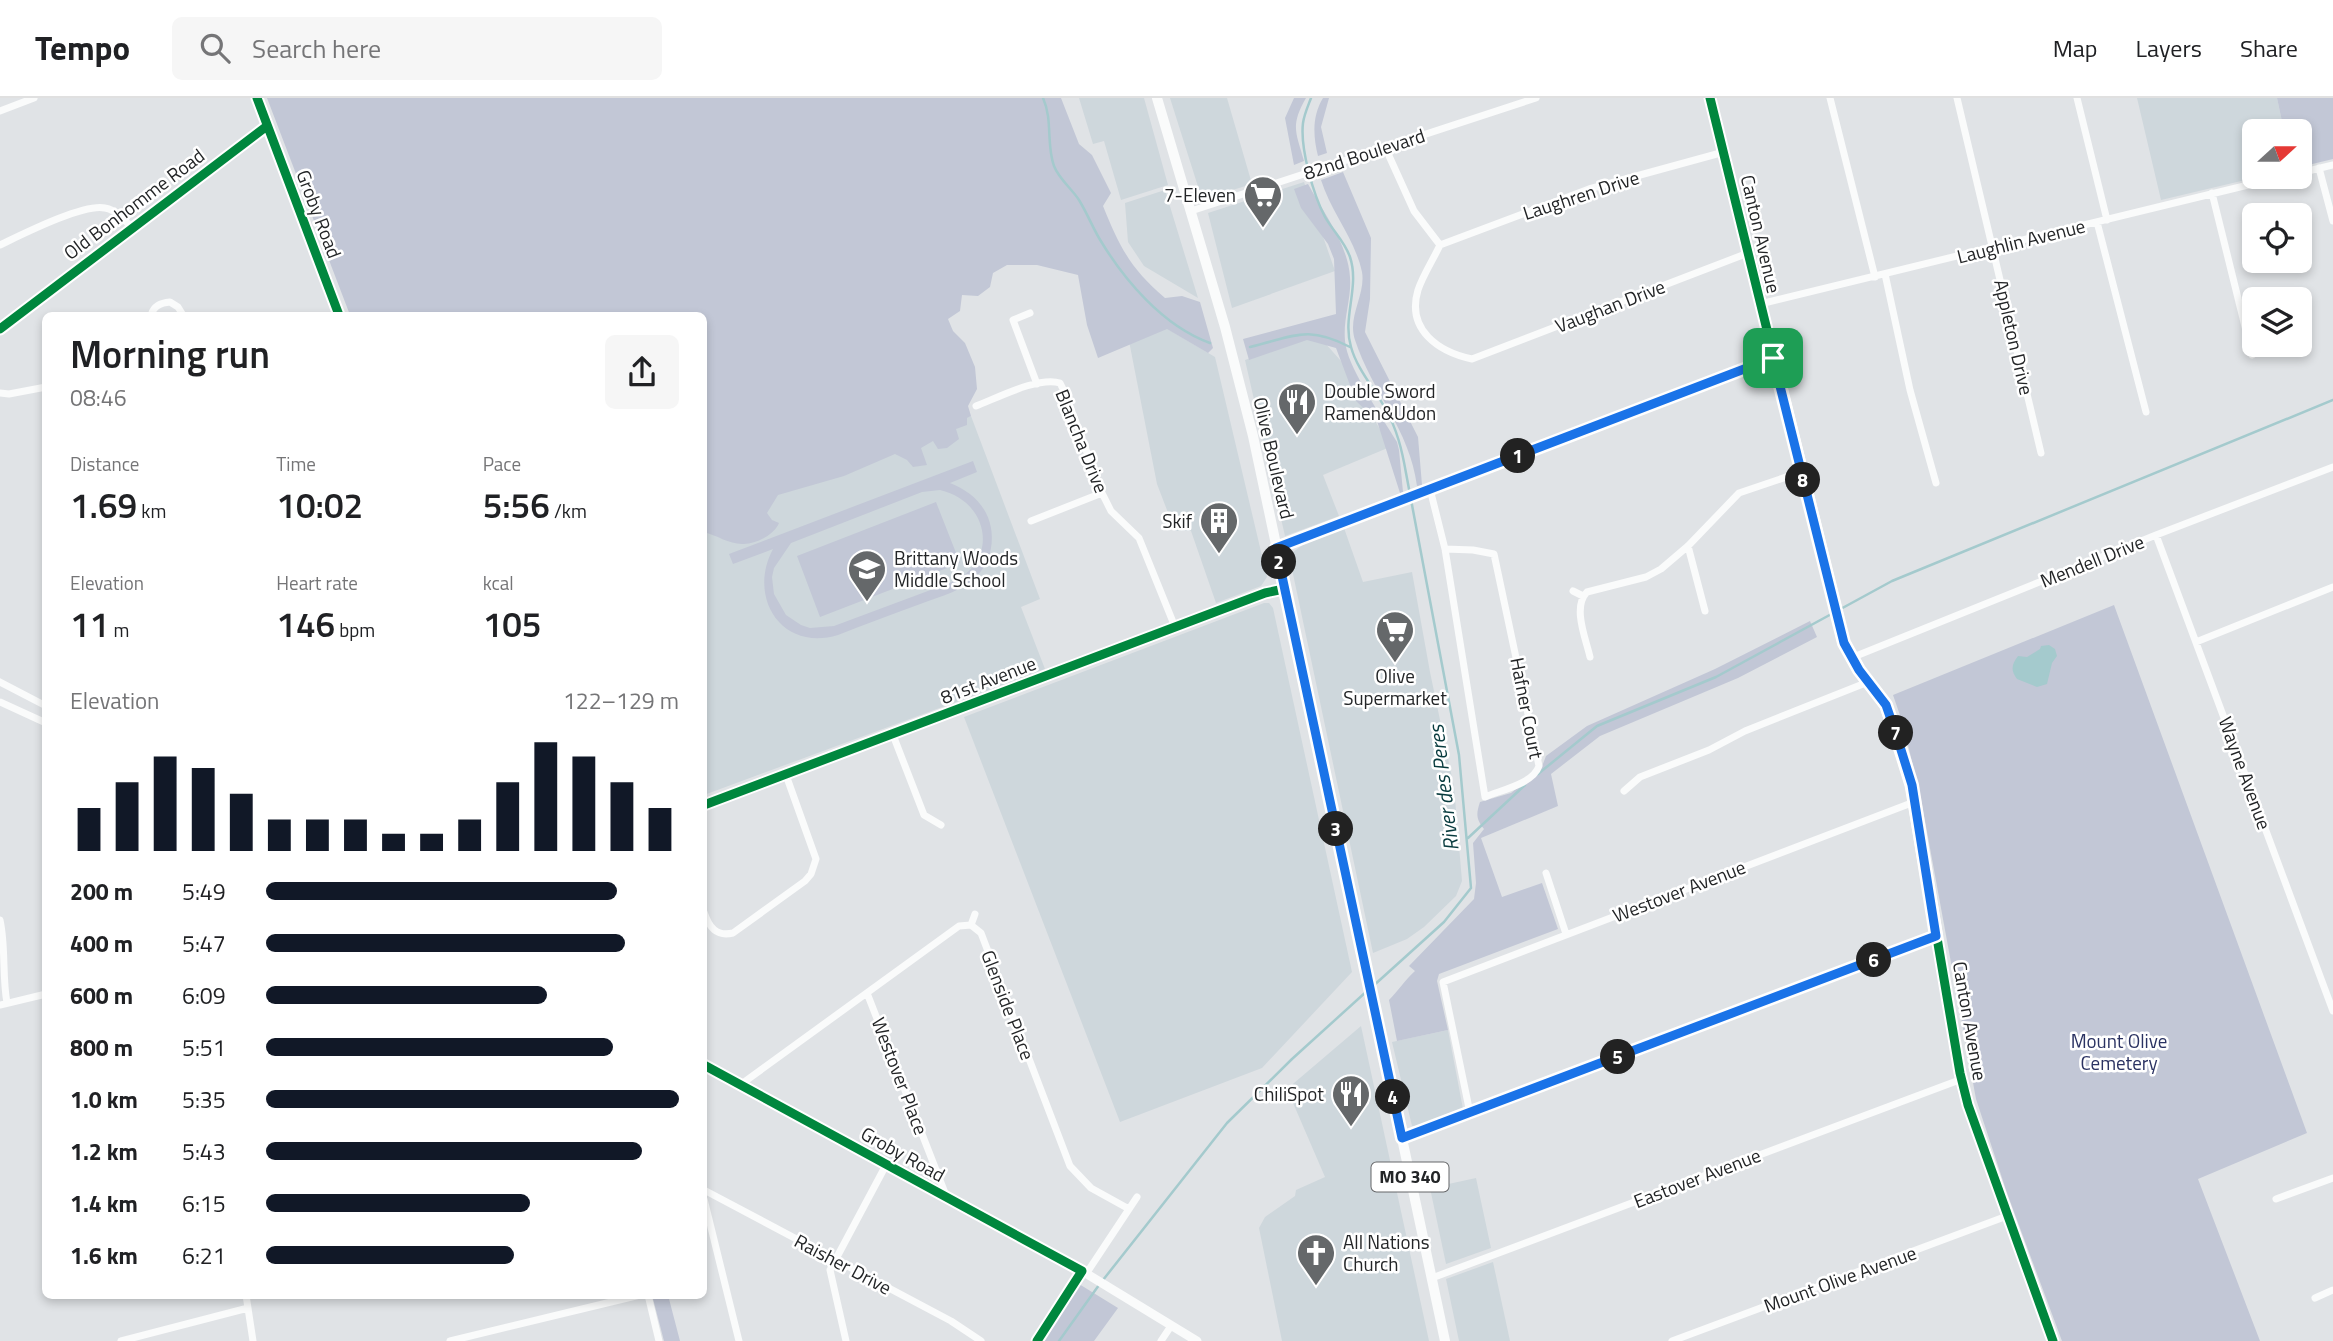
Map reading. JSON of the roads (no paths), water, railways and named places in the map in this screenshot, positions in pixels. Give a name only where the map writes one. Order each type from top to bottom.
[{"type":"main road","name":"Olive Boulevard","points":[[1157,98],[1251,428],[1445,1341]]},
{"type":"street","points":[[0,111],[34,98]]},
{"type":"street","points":[[257,98],[267,126]]},
{"type":"street","name":"82nd Boulevard","points":[[1191,211],[1536,98]]},
{"type":"street","name":"Canton Avenue","points":[[1710,98],[1840,627],[1851,659],[1886,705],[1912,785],[1962,1079],[1978,1138],[2053,1341]]},
{"type":"street","points":[[1830,98],[1875,277]]},
{"type":"street","name":"Appleton Drive","points":[[1957,98],[2041,453]]},
{"type":"street","points":[[2077,98],[2107,220]]},
{"type":"street","name":"Old Bonhomme Road","points":[[0,329],[267,126]]},
{"type":"street","name":"Groby Road","points":[[267,126],[338,312]]},
{"type":"street","points":[[1385,147],[1414,211],[1440,245]]},
{"type":"street","name":"Laughren Drive","points":[[1440,245],[1589,189],[1724,152]]},
{"type":"street","points":[[2312,170],[2333,165]]},
{"type":"street","points":[[2319,168],[2333,221]]},
{"type":"street","name":"Laughlin Avenue","points":[[1760,304],[2242,186]]},
{"type":"street","points":[[2212,193],[2242,314]]},
{"type":"street","points":[[0,245],[47,223],[99,207],[114,211],[131,228]]},
{"type":"street","points":[[2097,222],[2146,412]]},
{"type":"street","name":"Vaughan Drive","points":[[1440,245],[1419,287],[1416,310],[1420,325],[1426,337],[1436,346],[1472,359],[1748,253]]},
{"type":"street","points":[[1885,274],[1910,390],[1936,483]]},
{"type":"street","points":[[152,312],[158,305],[170,302],[181,312]]},
{"type":"street","points":[[976,406],[1037,383],[1013,320],[1030,313]]},
{"type":"street","points":[[1276,548],[1773,358]]},
{"type":"street","name":"Blancha Drive","points":[[1037,383],[1051,380],[1060,383],[1102,493],[1111,511],[1139,538],[1175,627]]},
{"type":"street","points":[[0,393],[42,388]]},
{"type":"street","name":"Mendell Drive","points":[[1851,659],[2156,535],[2333,467]]},
{"type":"street","points":[[1590,657],[1580,610],[1583,596],[1595,589],[1646,577],[1661,569],[1688,546],[1739,493],[1801,472]]},
{"type":"street","name":"Hafner Court","points":[[1427,491],[1445,550],[1485,797],[1527,780],[1537,772],[1539,766],[1494,554],[1473,550],[1445,550]]},
{"type":"street","points":[[1031,521],[1102,493]]},
{"type":"street","name":"Wayne Avenue","points":[[2156,535],[2333,1011]]},
{"type":"street","points":[[1688,546],[1705,611]]},
{"type":"street","points":[[2196,642],[2333,587]]},
{"type":"street","name":"81st Avenue","points":[[707,804],[1265,593],[1284,589]]},
{"type":"street","points":[[1573,591],[1583,596]]},
{"type":"street","points":[[0,682],[42,704]]},
{"type":"street","points":[[1624,791],[1640,777],[1868,682]]},
{"type":"street","points":[[0,702],[42,721]]},
{"type":"street","points":[[893,735],[925,815],[941,825]]},
{"type":"street","points":[[707,919],[711,929],[722,934],[733,933],[811,874],[816,859],[786,775]]},
{"type":"street","name":"Westover Avenue","points":[[1470,1112],[1443,982],[1914,802]]},
{"type":"street","points":[[1546,873],[1566,934]]},
{"type":"street","points":[[740,1085],[959,926],[971,925],[975,914]]},
{"type":"street","points":[[0,920],[4,940],[4,1004],[42,995]]},
{"type":"street","name":"Glenside Place","points":[[971,925],[981,933],[1070,1166],[1091,1188],[1129,1209]]},
{"type":"street","points":[[1402,1138],[1936,936]]},
{"type":"street","name":"Westover Place","points":[[867,993],[947,1198]]},
{"type":"street","name":"Groby Road","points":[[707,1067],[1089,1275],[1197,1341]]},
{"type":"street","name":"Eastover Avenue","points":[[1432,1278],[1962,1079]]},
{"type":"street","points":[[846,1341],[830,1270],[887,1165]]},
{"type":"street","points":[[2276,1199],[2333,1178]]},
{"type":"street","name":"Raisher Drive","points":[[707,1192],[951,1321],[981,1341]]},
{"type":"street","points":[[1089,1275],[1138,1197]]},
{"type":"street","points":[[707,1212],[738,1341]]},
{"type":"street","name":"Mount Olive Avenue","points":[[1672,1341],[2007,1216]]},
{"type":"street","points":[[2315,1297],[2333,1290]]},
{"type":"street","points":[[247,1299],[253,1341]]},
{"type":"street","points":[[450,1341],[623,1299]]},
{"type":"street","points":[[649,1299],[659,1341]]},
{"type":"street","points":[[121,1341],[248,1308]]},
{"type":"street","points":[[1161,1341],[1171,1326]]},
{"type":"waterway","points":[[1043,98],[1048,115],[1054,166],[1079,200],[1109,254],[1146,300],[1176,325],[1210,343]]},
{"type":"waterway","name":"River des Peres","points":[[1311,98],[1303,123],[1305,158],[1320,207],[1345,246],[1353,268],[1348,324],[1351,347],[1357,363],[1393,424],[1404,464],[1459,755],[1471,888],[1444,922],[1372,987]]},
{"type":"waterway","points":[[1250,347],[1310,334],[1350,347]]},
{"type":"waterway","points":[[1538,774],[1597,726],[1716,677],[1892,581],[2333,400]]},
{"type":"waterway","points":[[1468,838],[1525,785]]},
{"type":"waterway","name":"River des Peres","points":[[1103,1280],[1227,1123],[1367,991]]},
{"type":"waterway","name":"River des Peres","points":[[1059,1341],[1099,1285]]},
{"type":"place","name":"7-Eleven","points":[[1263,229]]},
{"type":"place","name":"Double Sword Ramen&Udon","points":[[1297,436]]},
{"type":"place","name":"Skif","points":[[1219,555]]},
{"type":"place","name":"Brittany Woods Middle School","points":[[867,603]]},
{"type":"place","name":"Olive Supermarket","points":[[1395,664]]},
{"type":"place","name":"ChiliSpot","points":[[1351,1128]]},
{"type":"place","name":"All Nations Church","points":[[1316,1287]]},
{"type":"park label","name":"Mount Olive Cemetery","points":[[2119,1052]]}]
